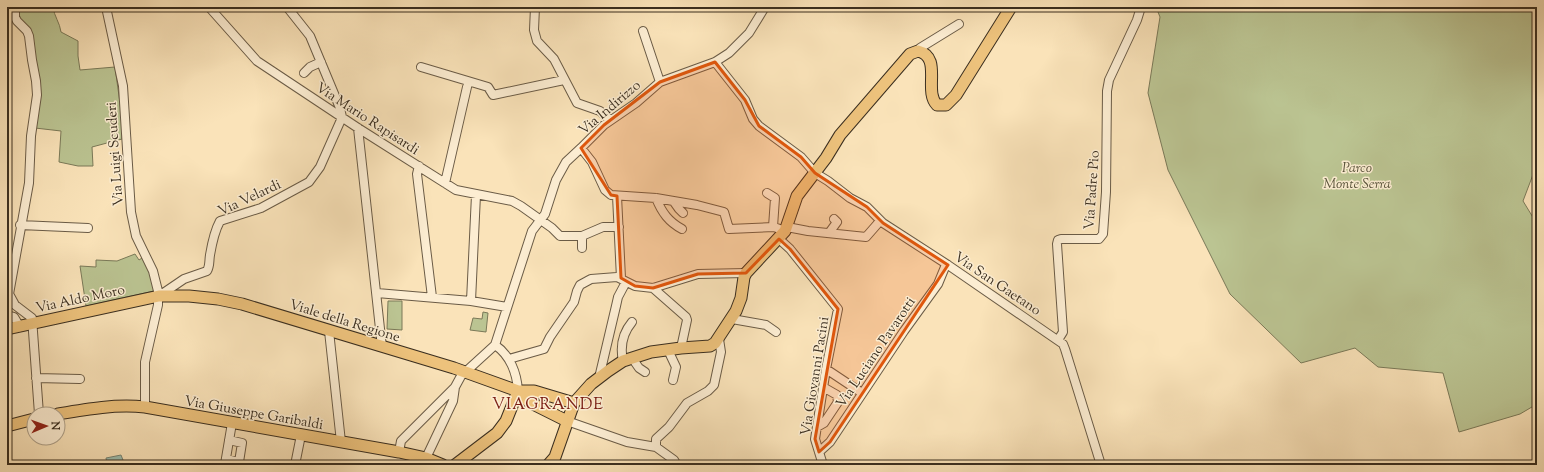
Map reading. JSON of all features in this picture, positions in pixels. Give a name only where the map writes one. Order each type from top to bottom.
[{"type":"main road","points":[[548,465],[555,457],[574,403],[603,371],[628,359],[651,352],[710,346],[719,339],[732,319],[738,306],[746,273],[783,233],[798,196],[840,136],[910,54],[918,51],[925,54],[932,66],[932,98],[937,105],[946,105],[956,95],[1011,7]]},
{"type":"main road","name":"Via Aldo Moro","points":[[7,329],[159,296]]},
{"type":"main road","name":"Viale della Regione","points":[[159,296],[189,296],[218,299],[242,304],[466,372],[518,391]]},
{"type":"main road","points":[[518,391],[534,391],[574,403]]},
{"type":"main road","points":[[518,391],[529,402],[567,422]]},
{"type":"main road","points":[[455,465],[497,433],[506,421],[518,391]]},
{"type":"main road","name":"Via Giuseppe Garibaldi","points":[[66,413],[96,408],[131,406],[145,407],[399,452],[426,458],[443,465]]},
{"type":"main road","points":[[7,426],[26,421]]},
{"type":"street","points":[[15,7],[15,17],[29,36],[37,88],[31,136],[29,183],[20,225],[9,294],[15,305],[32,318],[39,406]]},
{"type":"street","name":"Via Luigi Scuderi","points":[[106,7],[123,86],[131,212],[136,236],[153,272],[159,296]]},
{"type":"street","name":"Via Mario Rapisardi","points":[[209,7],[257,61],[444,183],[456,190],[512,201],[552,228],[560,236],[582,236]]},
{"type":"street","points":[[287,7],[310,36],[340,108],[342,117]]},
{"type":"street","points":[[535,7],[534,30],[537,41],[554,59],[577,103],[600,111],[610,120]]},
{"type":"street","name":"Via Indirizzo","points":[[495,345],[532,231],[540,220],[560,170],[566,162],[604,125],[636,103],[660,82],[715,62],[729,53],[754,27],[765,7]]},
{"type":"street","name":"Via Padre Pio","points":[[1058,340],[1063,332],[1056,244],[1060,239],[1099,239],[1103,234],[1106,192],[1107,91],[1109,80],[1138,20],[1141,7]]},
{"type":"street","points":[[918,51],[920,48],[959,24]]},
{"type":"street","name":"Via Indirizzo","points":[[644,31],[660,82]]},
{"type":"street","points":[[304,73],[310,67],[321,62]]},
{"type":"street","name":"Via San Gaetano","points":[[715,62],[745,100],[753,119],[759,126],[801,157],[815,173],[828,180],[850,198],[867,208],[880,221],[948,265],[1058,340],[1065,349],[1101,465]]},
{"type":"street","points":[[421,68],[488,87],[493,95],[564,80]]},
{"type":"street","points":[[444,183],[467,88]]},
{"type":"street","name":"Via Velardi","points":[[159,296],[184,280],[207,271],[212,243],[220,221],[262,208],[309,182],[320,167],[342,117]]},
{"type":"street","points":[[358,128],[382,347]]},
{"type":"street","points":[[581,148],[592,162],[608,194],[617,196],[656,198],[696,205],[724,212],[729,229],[774,227],[783,233],[808,231],[863,237],[880,221]]},
{"type":"street","points":[[418,166],[417,174],[432,297]]},
{"type":"street","points":[[767,193],[775,198],[774,227]]},
{"type":"street","points":[[471,301],[476,195]]},
{"type":"street","points":[[603,371],[618,297],[624,280],[617,196]]},
{"type":"street","points":[[656,198],[660,208],[669,221],[682,229]]},
{"type":"street","points":[[674,202],[684,213]]},
{"type":"street","points":[[829,233],[838,222],[834,219]]},
{"type":"street","points":[[20,225],[88,228]]},
{"type":"street","points":[[582,248],[582,236],[603,227],[619,226]]},
{"type":"street","name":"Via Giovanni Pacini","points":[[783,233],[795,256],[838,309],[826,369],[815,439],[823,465]]},
{"type":"street","name":"Via Luciano Pavarotti","points":[[819,452],[830,442],[904,331],[938,284],[944,268],[948,265]]},
{"type":"street","points":[[509,359],[544,349],[550,337],[574,302],[577,291],[584,283],[596,278],[624,280],[635,286],[653,288],[698,274],[746,273]]},
{"type":"street","points":[[653,288],[686,317],[687,320],[681,348]]},
{"type":"street","points":[[377,293],[471,301],[507,307]]},
{"type":"street","points":[[145,407],[145,362],[159,296]]},
{"type":"street","points":[[7,315],[14,317],[20,326]]},
{"type":"street","points":[[732,319],[766,326],[776,332]]},
{"type":"street","points":[[632,322],[624,334],[621,352],[638,368],[645,372]]},
{"type":"street","points":[[329,331],[342,442]]},
{"type":"street","points":[[656,447],[656,439],[672,423],[687,403],[708,391],[714,384],[721,352],[719,339]]},
{"type":"street","points":[[399,452],[401,441],[455,387],[461,376],[495,345],[502,350],[509,359],[518,381],[518,391]]},
{"type":"street","points":[[668,350],[676,367],[673,380]]},
{"type":"street","points":[[826,369],[862,393]]},
{"type":"street","points":[[36,378],[80,379]]},
{"type":"street","points":[[426,458],[453,401],[455,387]]},
{"type":"street","points":[[817,427],[824,423],[838,402],[837,395],[823,387]]},
{"type":"street","points":[[567,422],[627,442],[656,447],[674,460],[677,465]]},
{"type":"street","points":[[229,440],[242,443],[239,462],[226,462],[229,440],[232,423]]},
{"type":"street","points":[[295,465],[301,435]]},
{"type":"highlighted area","points":[[715,62],[745,100],[759,126],[801,157],[815,173],[867,207],[883,223],[948,265],[830,442],[819,452],[815,439],[838,309],[790,249],[779,239],[746,273],[698,274],[653,288],[635,286],[621,278],[617,196],[611,195],[581,148],[604,125],[660,82]]},
{"type":"green space","points":[[28,7],[53,7],[61,32],[78,41],[80,70],[115,67],[122,118],[122,139],[92,147],[93,166],[78,166],[59,162],[61,131],[35,128],[35,62],[33,36],[30,29],[22,22],[17,12]]},
{"type":"green space","name":"Parco Monte Serra","points":[[1156,7],[1537,7],[1537,164],[1523,201],[1537,224],[1537,404],[1520,414],[1459,432],[1443,373],[1378,367],[1355,348],[1301,363],[1230,294],[1168,170],[1148,93],[1160,17]]},
{"type":"green space","points":[[135,254],[139,260],[142,258],[152,277],[154,291],[86,306],[80,266],[96,267],[96,260],[117,261]]},
{"type":"green space","points":[[388,301],[402,301],[402,330],[387,329]]},
{"type":"green space","points":[[483,312],[488,313],[486,332],[470,330],[473,318],[482,319]]},
{"type":"shaded area","points":[[121,455],[123,460],[122,462],[107,465],[106,458]]},
{"type":"district","name":"VIAGRANDE","points":[[548,403]]}]
